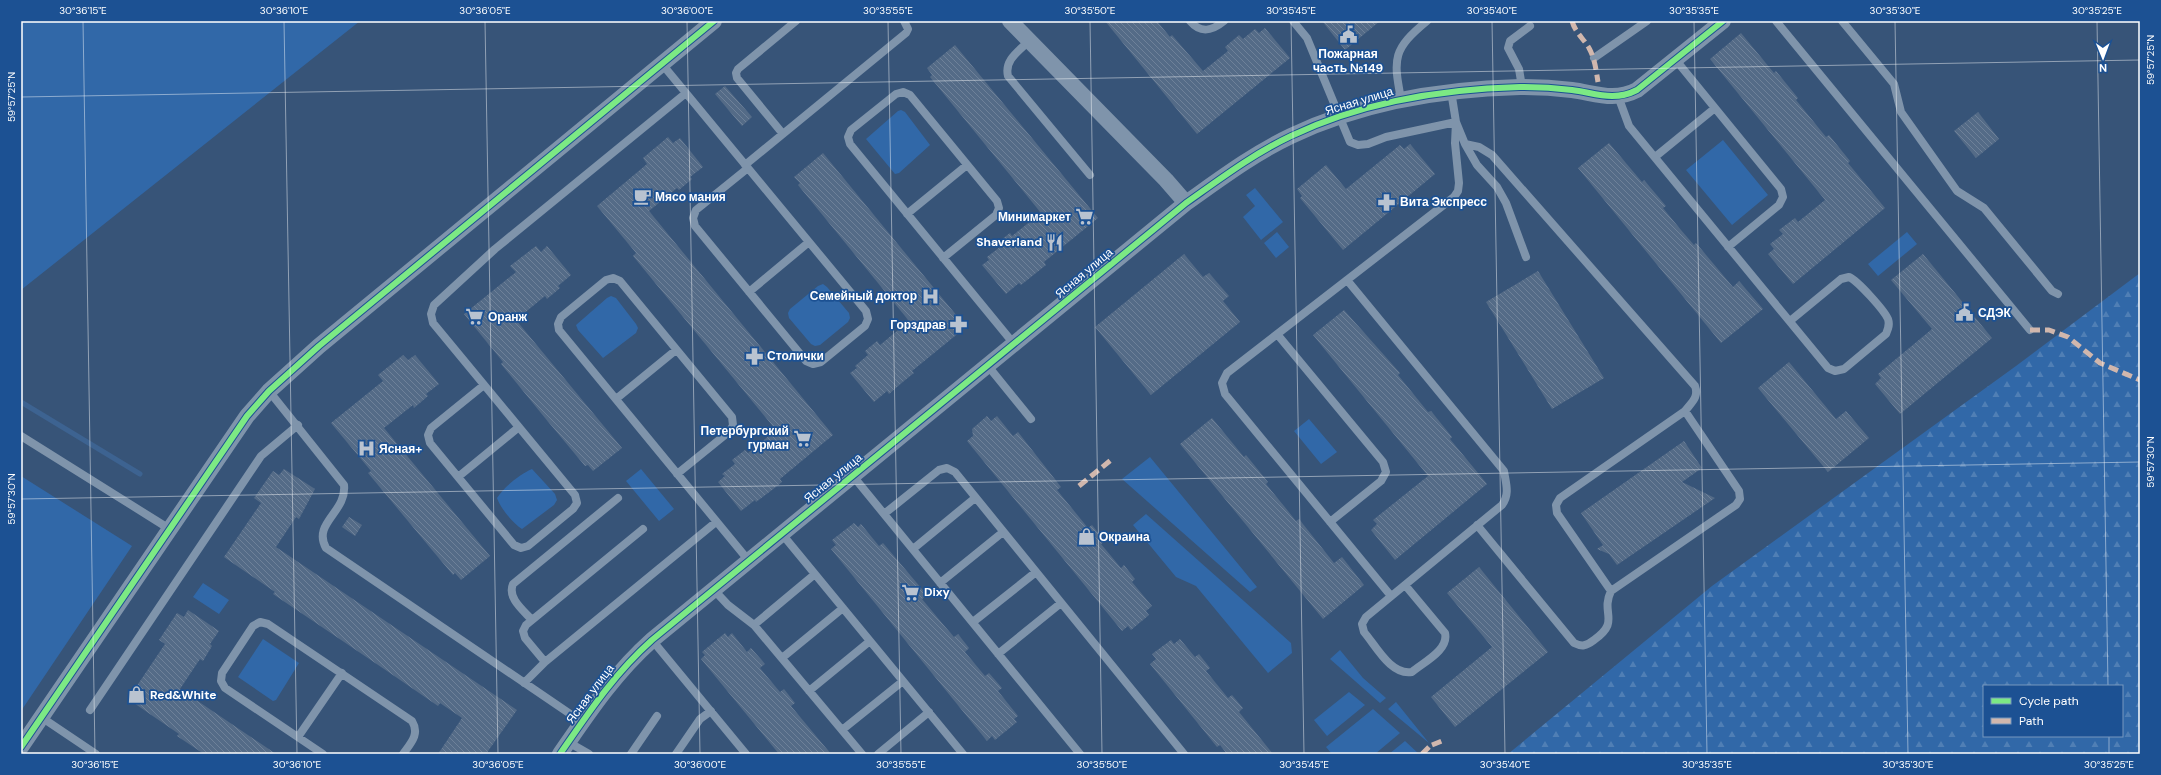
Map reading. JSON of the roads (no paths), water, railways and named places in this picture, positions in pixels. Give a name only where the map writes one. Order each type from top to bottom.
[{"type":"street","points":[[21,747],[168,528],[247,416],[269,391],[319,346],[714,21]]},
{"type":"street","points":[[1010,21],[1166,180],[1186,203]]},
{"type":"street","name":"Ясная улица","points":[[564,748],[620,672],[652,640],[1186,203],[1237,166],[1291,136],[1339,117],[1401,99],[1451,91],[1522,87],[1572,90],[1606,97],[1618,96],[1637,90],[1723,21]]},
{"type":"lane","points":[[783,134],[737,78],[736,73],[738,69],[796,21]]},
{"type":"lane","points":[[662,64],[746,167],[866,311],[868,319],[865,326],[821,362],[813,364],[806,361],[749,292],[695,226],[693,218],[696,210],[746,167],[783,134],[906,34],[908,29],[904,21]]},
{"type":"lane","points":[[1190,21],[1195,26],[1205,31],[1215,28],[1224,21]]},
{"type":"lane","points":[[1293,21],[1307,38],[1350,142],[1358,145],[1368,144],[1386,137],[1456,122]]},
{"type":"lane","points":[[1401,99],[1396,72],[1397,60],[1402,45],[1410,34],[1426,21]]},
{"type":"lane","points":[[1594,58],[1647,21]]},
{"type":"lane","points":[[1776,21],[2030,330]]},
{"type":"lane","points":[[1842,21],[1894,84],[1901,112],[1957,191],[1984,208],[2052,291],[2058,294]]},
{"type":"lane","points":[[1522,87],[1518,69],[1508,48],[1510,41],[1530,26]]},
{"type":"lane","points":[[1030,41],[1008,62],[1006,68],[1008,76],[1090,174]]},
{"type":"lane","points":[[1675,59],[1781,188],[1783,197],[1779,205],[1728,247]]},
{"type":"lane","points":[[1391,596],[1225,394],[1222,383],[1227,373],[1454,197],[1458,191],[1459,183],[1455,143],[1456,122],[1451,91]]},
{"type":"lane","points":[[943,258],[996,215],[999,208],[997,201],[910,95],[903,92],[896,94],[851,130],[848,137],[850,144],[908,214],[943,258],[1014,344]]},
{"type":"lane","points":[[484,385],[431,428],[428,435],[430,443],[514,545],[521,548],[528,546],[573,509],[577,503],[575,495],[433,323],[431,314],[434,305],[495,249],[686,93]]},
{"type":"lane","points":[[1618,96],[1629,126],[1828,368],[1835,371],[1844,369],[1886,334],[1889,327],[1888,319],[1856,281],[1849,277],[1841,279],[1790,321]]},
{"type":"lane","points":[[1655,157],[1715,108]]},
{"type":"lane","points":[[1456,122],[1465,144],[1477,166],[1496,187],[1506,203],[1526,257]]},
{"type":"lane","points":[[1465,144],[1478,147],[1492,155],[1695,386],[1697,392],[1696,398],[1685,410],[1560,498],[1556,505],[1557,512],[1611,591]]},
{"type":"lane","points":[[908,214],[967,165]]},
{"type":"lane","points":[[749,292],[809,242]]},
{"type":"lane","points":[[677,474],[730,431],[733,424],[732,417],[620,281],[613,278],[600,284],[560,317],[558,324],[559,330],[716,522],[749,561]]},
{"type":"lane","points":[[1347,280],[1504,471],[1508,492],[1507,499],[1502,505],[1366,617],[1362,624],[1364,632],[1395,669],[1406,673],[1412,672],[1444,647],[1447,640],[1445,633],[1405,585]]},
{"type":"lane","points":[[1278,334],[1383,462],[1386,472],[1381,481],[1330,522]]},
{"type":"lane","points":[[616,399],[676,350]]},
{"type":"lane","points":[[988,366],[1031,419]]},
{"type":"lane","points":[[269,391],[344,484],[345,493],[343,500],[322,531],[321,540],[326,548],[582,722]]},
{"type":"lane","points":[[1478,526],[1574,643],[1581,646],[1588,645],[1604,633],[1609,623],[1607,600],[1611,591],[1736,505],[1740,499],[1739,491],[1685,410]]},
{"type":"lane","points":[[90,710],[261,456],[298,426]]},
{"type":"lane","points":[[458,477],[519,427]]},
{"type":"lane","points":[[21,436],[168,528]]},
{"type":"lane","points":[[884,514],[939,470],[947,468],[955,472],[1184,754]]},
{"type":"lane","points":[[853,476],[1080,754]]},
{"type":"lane","points":[[532,620],[512,596],[511,590],[513,584],[618,498]]},
{"type":"lane","points":[[913,549],[975,498]]},
{"type":"lane","points":[[524,683],[545,662],[716,522]]},
{"type":"lane","points":[[545,662],[525,638],[523,631],[532,620],[643,529]]},
{"type":"lane","points":[[940,583],[1003,532]]},
{"type":"lane","points":[[782,534],[963,754]]},
{"type":"lane","points":[[973,622],[1036,572]]},
{"type":"lane","points":[[754,625],[815,574]]},
{"type":"lane","points":[[714,590],[728,605],[754,625],[862,754]]},
{"type":"lane","points":[[998,654],[1061,603]]},
{"type":"lane","points":[[782,658],[843,608]]},
{"type":"lane","points":[[323,754],[225,688],[221,681],[222,673],[253,626],[260,622],[268,624],[412,721],[416,728],[415,736],[403,754]]},
{"type":"lane","points":[[652,640],[746,754]]},
{"type":"lane","points":[[809,691],[870,641]]},
{"type":"lane","points":[[298,737],[342,673]]},
{"type":"lane","points":[[842,730],[903,681]]},
{"type":"lane","points":[[676,754],[700,719],[711,711]]},
{"type":"lane","points":[[878,754],[929,712]]},
{"type":"lane","points":[[631,754],[657,716]]},
{"type":"lane","points":[[41,717],[96,754]]},
{"type":"lane","points":[[564,748],[589,754]]},
{"type":"waterway","points":[[21,402],[140,474]]},
{"type":"place","name":"Пожарная чаcть №149","points":[[1348,35]]},
{"type":"place","name":"Мясо мания","points":[[642,197]]},
{"type":"place","name":"Вита Экспресс","points":[[1387,202]]},
{"type":"place","name":"Минимаркет","points":[[1084,217]]},
{"type":"place","name":"Shaverland","points":[[1055,242]]},
{"type":"place","name":"Семейный доктор","points":[[930,296]]},
{"type":"place","name":"СДЭК","points":[[1965,313]]},
{"type":"place","name":"Оранж","points":[[475,317]]},
{"type":"place","name":"Горздрав","points":[[959,325]]},
{"type":"place","name":"Столички","points":[[754,356]]},
{"type":"place","name":"Петербургский гурман","points":[[802,438]]},
{"type":"place","name":"Ясная+","points":[[366,449]]},
{"type":"place","name":"Окраина","points":[[1086,537]]},
{"type":"place","name":"Dixy","points":[[911,592]]},
{"type":"place","name":"Red&White","points":[[137,695]]}]
